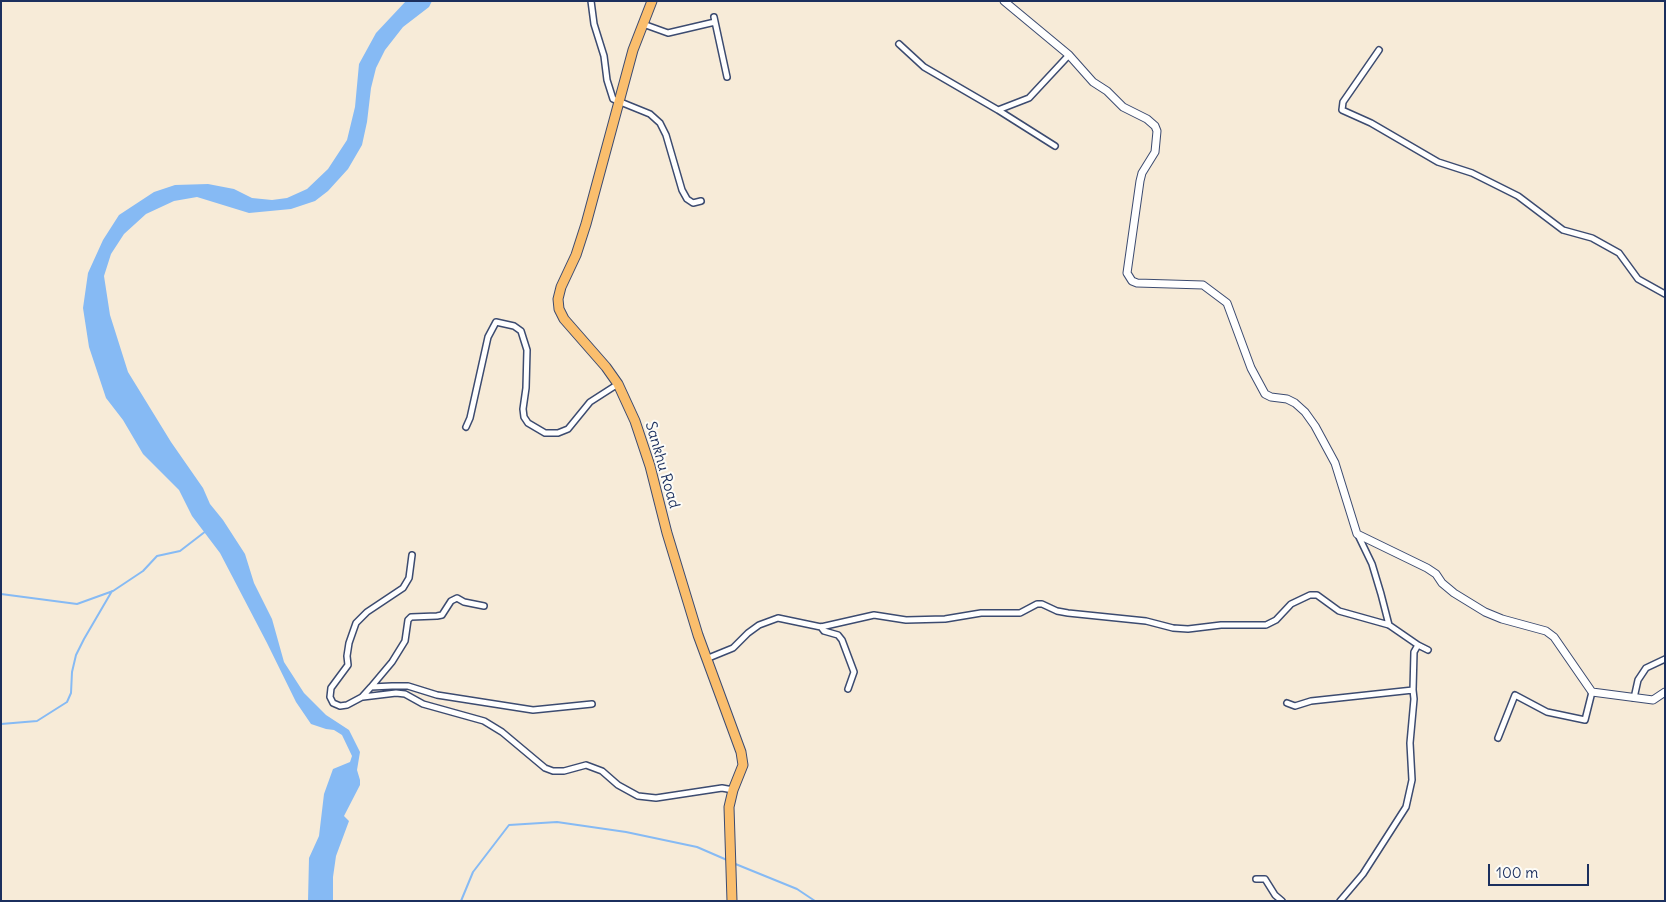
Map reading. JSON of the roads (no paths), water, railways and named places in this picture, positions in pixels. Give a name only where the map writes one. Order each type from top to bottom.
[{"type":"main road","name":"Sankhu Road","points":[[652,1],[633,50],[586,224],[558,299],[559,309],[564,319],[606,367],[618,384],[642,438],[667,533],[706,658],[743,760],[742,771],[733,790],[729,807],[732,900]]},
{"type":"street","points":[[591,1],[594,24],[604,56],[607,80],[613,99],[650,114],[660,123],[666,135],[682,190],[687,199],[693,203],[701,202]]},
{"type":"street","points":[[1004,1],[1069,56],[1093,82],[1107,91],[1123,107],[1155,126],[1157,131],[1155,152],[1142,173],[1140,181],[1128,273],[1132,281],[1137,283],[1203,285],[1227,303],[1251,368],[1265,394],[1295,403],[1305,412],[1315,426],[1335,463],[1357,534],[1372,564],[1389,625]]},
{"type":"street","points":[[643,24],[668,33],[714,20],[727,78]]},
{"type":"street","points":[[900,44],[924,67],[998,110],[1054,146]]},
{"type":"street","points":[[1379,50],[1343,102],[1342,110],[1371,123],[1438,162],[1472,173],[1518,196],[1563,230],[1592,238],[1619,253],[1638,279],[1665,294]]},
{"type":"street","points":[[998,110],[1028,98],[1069,56]]},
{"type":"street","points":[[466,427],[470,418],[488,337],[496,322],[514,326],[521,331],[527,350],[524,417],[528,423],[545,433],[558,433],[568,429],[590,402],[618,384]]},
{"type":"street","points":[[1357,534],[1427,568],[1436,574],[1442,583],[1454,593],[1485,612],[1502,619],[1546,631],[1554,637],[1592,692],[1653,700],[1665,692]]},
{"type":"street","points":[[412,555],[408,578],[403,588],[367,612],[356,623],[349,644],[348,665],[331,688],[330,697],[333,703],[336,705],[347,705],[362,697],[396,692],[406,694],[435,709],[484,722],[502,732],[545,768],[553,771],[564,771],[586,765],[602,771],[618,785],[638,796],[656,798],[722,788],[733,790]]},
{"type":"street","points":[[706,658],[737,645],[748,633],[770,620],[785,618],[821,627],[874,615],[906,620],[945,618],[981,613],[1020,613],[1037,604],[1042,604],[1057,611],[1068,613],[1146,620],[1180,629],[1266,625],[1276,620],[1291,604],[1310,595],[1317,595],[1339,611],[1389,625],[1428,650]]},
{"type":"street","points":[[362,697],[392,662],[405,641],[408,620],[411,617],[442,615],[452,601],[457,598],[464,602],[484,606]]},
{"type":"street","points":[[821,627],[824,631],[838,635],[842,640],[854,672],[848,689]]},
{"type":"street","points":[[1340,901],[1363,874],[1406,807],[1412,780],[1410,744],[1414,699],[1414,652],[1418,645]]},
{"type":"street","points":[[1634,698],[1638,680],[1646,668],[1665,658]]},
{"type":"street","points":[[371,687],[408,686],[437,695],[533,710],[592,704]]},
{"type":"street","points":[[1287,703],[1295,706],[1311,701],[1413,690]]},
{"type":"street","points":[[1498,738],[1515,695],[1547,712],[1585,720],[1592,692]]},
{"type":"street","points":[[1256,879],[1265,879],[1275,895],[1282,901]]},
{"type":"water","points":[[406,1],[432,1],[429,7],[403,27],[385,50],[376,68],[371,88],[362,145],[348,169],[328,191],[315,201],[291,209],[249,213],[197,197],[174,201],[146,214],[124,234],[111,254],[104,276],[110,315],[128,372],[171,442],[203,488],[210,504],[245,554],[254,583],[272,619],[284,662],[304,693],[326,715],[349,730],[360,752],[357,770],[360,785],[344,816],[349,821],[336,856],[333,877],[333,901],[308,901],[309,858],[319,836],[324,794],[333,769],[350,762],[352,756],[342,735],[334,730],[311,724],[296,702],[220,553],[192,516],[179,490],[143,454],[123,420],[106,398],[89,347],[83,308],[88,273],[103,240],[119,215],[154,192],[175,185],[208,184],[234,189],[252,198],[272,200],[287,198],[307,189],[328,169],[347,140],[355,107],[359,64],[376,33]]},
{"type":"waterway","points":[[1,594],[77,604],[113,591],[143,571],[157,556],[180,551],[206,531]]},
{"type":"waterway","points":[[1,724],[37,721],[67,702],[71,693],[72,672],[76,655],[112,591]]},
{"type":"waterway","points":[[461,901],[473,872],[509,825],[557,822],[626,832],[697,847],[727,860]]},
{"type":"waterway","points":[[733,863],[797,889],[815,901]]}]
